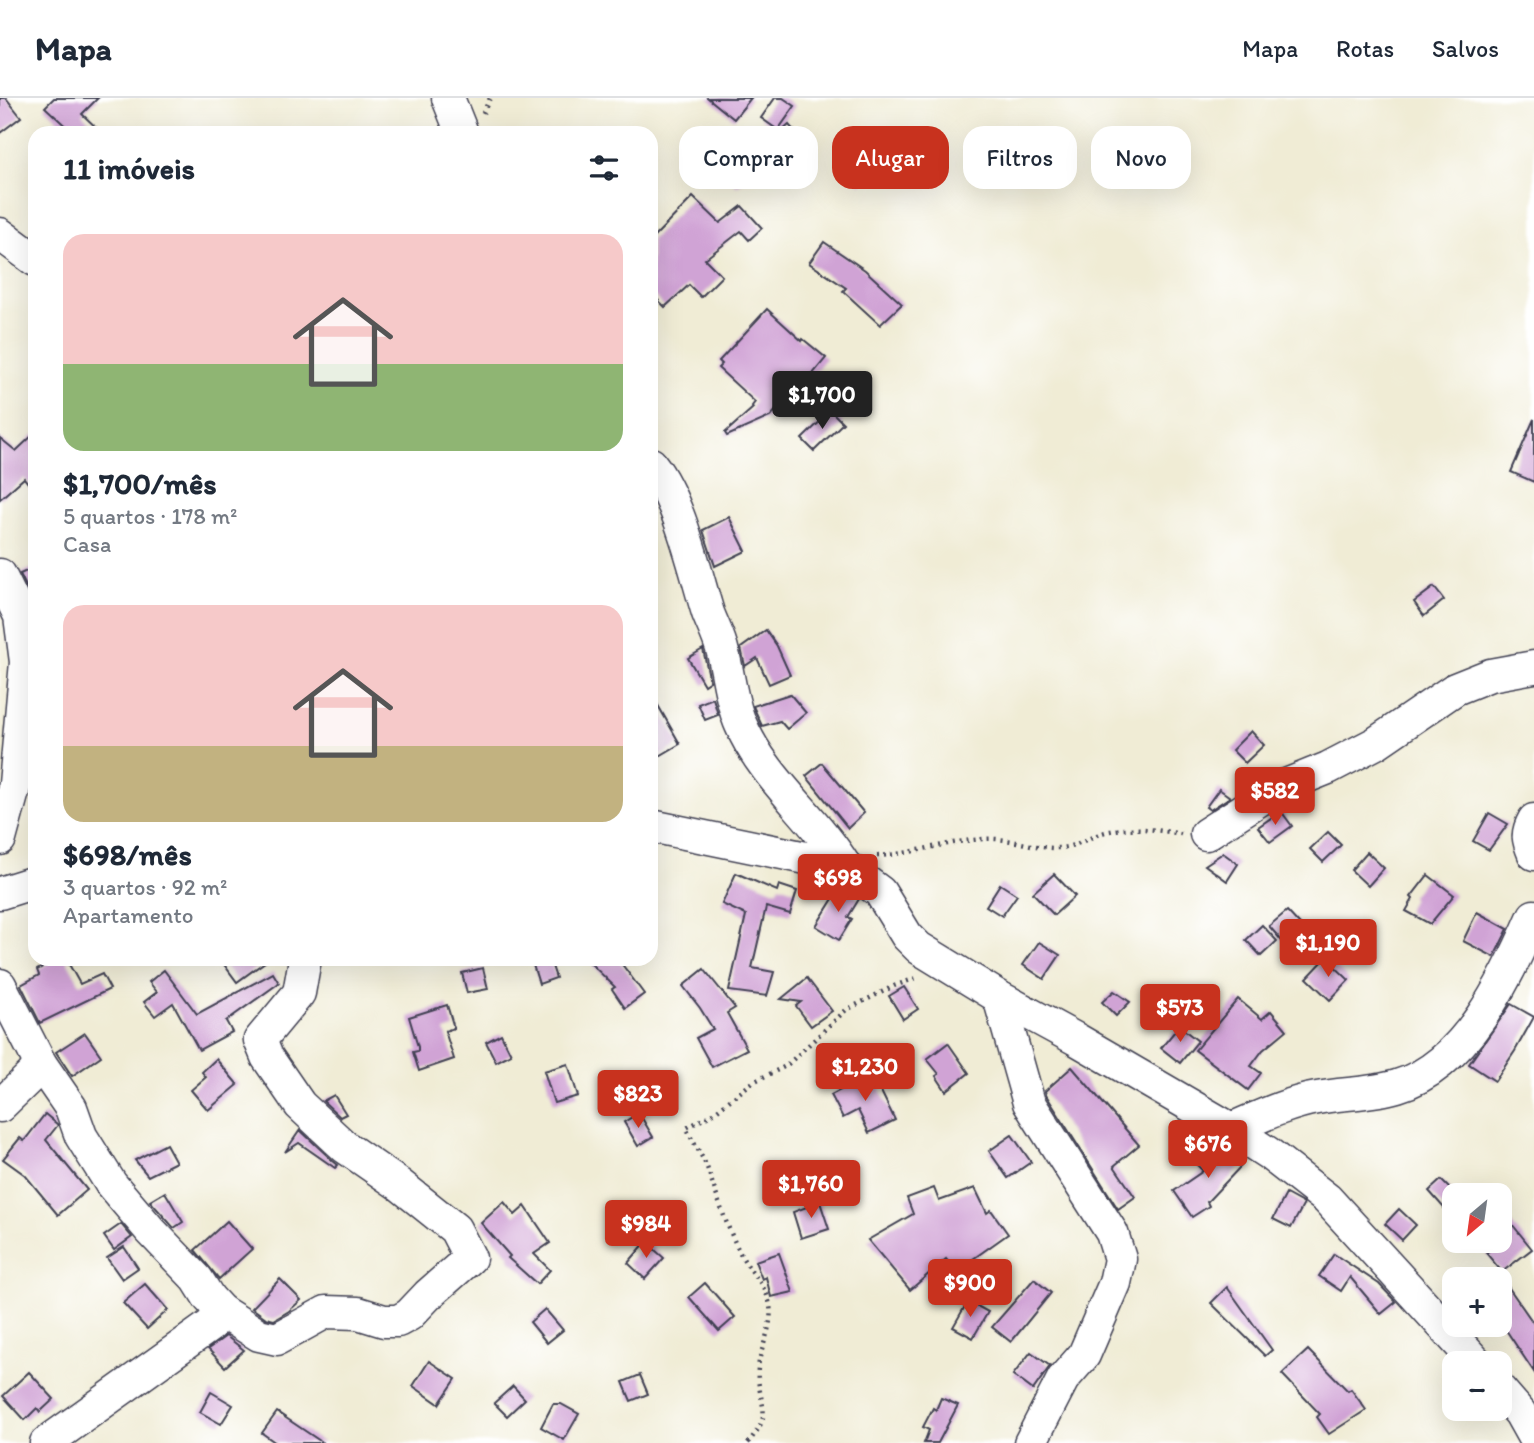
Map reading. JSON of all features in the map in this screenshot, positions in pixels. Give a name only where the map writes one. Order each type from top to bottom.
[{"type":"street","points":[[448,98],[459,126]]},
{"type":"street","points":[[0,234],[28,255]]},
{"type":"street","points":[[658,477],[672,503],[690,551],[723,652],[740,724],[770,775],[832,844],[845,866],[880,892],[907,936],[919,948],[999,997],[1076,1039],[1268,1153],[1327,1199],[1466,1351]]},
{"type":"street","points":[[0,575],[20,616],[26,662],[15,784],[0,839]]},
{"type":"street","points":[[1206,834],[1276,789],[1328,768],[1376,743],[1455,689],[1490,675],[1534,667]]},
{"type":"street","points":[[1534,820],[1528,830],[1528,839],[1534,854]]},
{"type":"street","points":[[658,827],[845,866]]},
{"type":"street","points":[[0,893],[28,884]]},
{"type":"street","points":[[1231,1129],[1316,1098],[1397,1086],[1431,1071],[1460,1046],[1528,966],[1534,916]]},
{"type":"street","points":[[0,985],[40,1063],[71,1108],[81,1136],[111,1184],[197,1279],[221,1311],[259,1335],[277,1339],[326,1312],[358,1313],[384,1321],[398,1321],[409,1315],[470,1258],[455,1229],[322,1127],[300,1105],[267,1057],[260,1040],[299,993],[304,966]]},
{"type":"street","points":[[999,997],[1029,1103],[1112,1233],[1120,1259],[1115,1283],[1090,1343],[1084,1355],[1063,1378],[1030,1443]]},
{"type":"street","points":[[0,1107],[33,1074],[40,1063]]},
{"type":"street","points":[[46,1443],[211,1325],[221,1311]]},
{"type":"street","points":[[1512,1404],[1534,1438]]},
{"type":"path","points":[[845,866],[858,857],[914,853],[983,839],[1003,839],[1059,848],[1118,830],[1206,834]]},
{"type":"path","points":[[748,1443],[763,1422],[764,1409],[758,1367],[769,1328],[771,1309],[727,1225],[710,1174],[686,1128],[711,1115],[753,1082],[786,1066],[846,1010],[894,986],[951,967]]},
{"type":"building","points":[[0,98],[6,98],[21,117],[0,133]]},
{"type":"building","points":[[54,98],[98,98],[82,114],[95,126],[65,126],[45,107]]},
{"type":"building","points":[[708,98],[751,98],[734,119]]},
{"type":"building","points":[[775,98],[783,98],[795,106],[781,126],[772,126],[761,118]]},
{"type":"building","points":[[693,197],[720,223],[742,206],[762,228],[749,240],[741,231],[705,259],[722,276],[701,297],[689,285],[665,307],[658,300],[658,233]]},
{"type":"building","points":[[824,242],[865,270],[902,304],[880,325],[843,291],[846,288],[809,263]]},
{"type":"building","points":[[767,309],[802,341],[803,339],[826,358],[770,417],[727,436],[725,433],[753,408],[755,402],[718,368],[722,364],[719,361]]},
{"type":"building","points":[[831,411],[843,423],[814,451],[802,439]]},
{"type":"building","points":[[1534,419],[1534,482],[1511,472]]},
{"type":"building","points":[[0,438],[16,451],[28,440],[28,483],[24,478],[0,499]]},
{"type":"building","points":[[729,517],[746,551],[715,566],[703,530]]},
{"type":"building","points":[[28,570],[28,591],[20,574]]},
{"type":"building","points":[[1434,587],[1444,600],[1424,616],[1414,602]]},
{"type":"building","points":[[766,630],[777,646],[790,675],[769,684],[757,658],[745,666],[741,648]]},
{"type":"building","points":[[703,649],[710,681],[704,685],[688,658]]},
{"type":"building","points":[[790,694],[806,713],[787,729],[780,721],[762,726],[753,706]]},
{"type":"building","points":[[713,698],[718,715],[705,720],[698,704]]},
{"type":"building","points":[[658,705],[680,744],[658,757]]},
{"type":"building","points":[[1251,731],[1264,745],[1245,763],[1232,750]]},
{"type":"building","points":[[822,763],[864,813],[848,828],[806,776]]},
{"type":"building","points":[[1219,789],[1230,797],[1210,810],[1206,807]]},
{"type":"building","points":[[1281,811],[1292,826],[1270,842],[1258,827]]},
{"type":"building","points":[[1489,813],[1508,824],[1489,850],[1473,841]]},
{"type":"building","points":[[1328,832],[1341,845],[1323,862],[1310,849]]},
{"type":"building","points":[[1367,852],[1384,868],[1368,886],[1351,870]]},
{"type":"building","points":[[1223,853],[1238,864],[1227,881],[1205,865]]},
{"type":"building","points":[[736,873],[777,891],[779,885],[797,891],[790,914],[766,907],[752,968],[774,972],[767,996],[729,991],[746,915],[722,904]]},
{"type":"building","points":[[1054,874],[1075,896],[1054,915],[1033,893]]},
{"type":"building","points":[[1428,875],[1454,895],[1430,924],[1406,911],[1413,899],[1411,897]]},
{"type":"building","points":[[1000,884],[1017,895],[1002,916],[986,906]]},
{"type":"building","points":[[841,886],[859,899],[848,917],[852,919],[839,940],[816,926]]},
{"type":"building","points":[[1287,911],[1300,925],[1282,941],[1269,926]]},
{"type":"building","points":[[1477,912],[1508,929],[1494,957],[1463,941]]},
{"type":"building","points":[[1262,925],[1277,941],[1261,956],[1246,940]]},
{"type":"building","points":[[1039,942],[1060,955],[1044,979],[1023,965]]},
{"type":"building","points":[[1326,958],[1349,980],[1330,1000],[1307,978]]},
{"type":"building","points":[[44,966],[70,966],[80,984],[102,974],[110,989],[40,1023],[21,985],[39,975],[37,970]]},
{"type":"building","points":[[225,966],[259,966],[237,982]]},
{"type":"building","points":[[533,966],[552,966],[556,978],[539,984]]},
{"type":"building","points":[[593,966],[623,966],[644,994],[625,1008],[612,989],[615,987]]},
{"type":"building","points":[[483,968],[488,989],[467,993],[462,973]]},
{"type":"building","points":[[704,969],[735,1008],[727,1013],[747,1049],[712,1067],[696,1038],[713,1029],[683,986]]},
{"type":"building","points":[[164,970],[197,1014],[273,973],[279,983],[226,1021],[232,1032],[199,1050],[173,1003],[155,1016],[144,1002],[157,992],[149,982]]},
{"type":"building","points":[[807,978],[832,1011],[811,1026],[796,1006],[801,1002],[781,999]]},
{"type":"building","points":[[904,987],[918,1009],[903,1019],[889,996]]},
{"type":"building","points":[[1114,991],[1130,1002],[1116,1016],[1102,1002]]},
{"type":"building","points":[[1238,999],[1262,1019],[1271,1011],[1287,1030],[1263,1050],[1251,1066],[1261,1073],[1248,1090],[1195,1050]]},
{"type":"building","points":[[1511,1004],[1534,1017],[1495,1081],[1469,1064]]},
{"type":"building","points":[[447,1005],[454,1028],[445,1031],[454,1059],[419,1071],[413,1052],[418,1051],[418,1047],[409,1017]]},
{"type":"building","points":[[1179,1026],[1198,1041],[1180,1063],[1161,1048]]},
{"type":"building","points":[[85,1033],[101,1056],[72,1076],[56,1052]]},
{"type":"building","points":[[501,1034],[511,1054],[496,1062],[486,1042]]},
{"type":"building","points":[[948,1043],[969,1073],[946,1091],[936,1076],[939,1074],[927,1059]]},
{"type":"building","points":[[216,1059],[238,1085],[208,1110],[191,1090],[206,1077],[202,1072]]},
{"type":"building","points":[[568,1064],[578,1096],[554,1103],[544,1071]]},
{"type":"building","points":[[1072,1067],[1139,1145],[1114,1166],[1135,1197],[1118,1209],[1046,1095],[1045,1091]]},
{"type":"building","points":[[872,1073],[895,1120],[869,1133],[858,1110],[843,1118],[831,1095]]},
{"type":"building","points":[[334,1095],[346,1114],[340,1117],[323,1101]]},
{"type":"building","points":[[639,1113],[653,1137],[638,1146],[624,1122]]},
{"type":"building","points":[[45,1114],[58,1125],[46,1140],[87,1190],[58,1215],[25,1175],[3,1159],[20,1138],[24,1141]]},
{"type":"building","points":[[300,1130],[338,1165],[335,1168],[299,1143],[285,1152]]},
{"type":"building","points":[[1012,1135],[1031,1162],[1008,1178],[989,1151]]},
{"type":"building","points":[[1217,1142],[1241,1166],[1207,1202],[1209,1206],[1192,1217],[1174,1191],[1203,1171],[1196,1164]]},
{"type":"building","points":[[166,1144],[176,1162],[148,1176],[135,1160]]},
{"type":"building","points":[[1441,1180],[1444,1183],[1442,1206],[1429,1191]]},
{"type":"building","points":[[934,1188],[939,1201],[975,1188],[987,1213],[991,1210],[1008,1234],[973,1259],[975,1262],[959,1275],[946,1259],[910,1290],[868,1240],[913,1214],[907,1198]]},
{"type":"building","points":[[165,1192],[183,1222],[174,1228],[150,1201]]},
{"type":"building","points":[[1286,1194],[1304,1204],[1291,1228],[1273,1219]]},
{"type":"building","points":[[504,1202],[515,1215],[525,1206],[550,1243],[534,1254],[550,1270],[537,1284],[508,1258],[510,1256],[481,1223]]},
{"type":"building","points":[[820,1202],[829,1229],[801,1238],[793,1212]]},
{"type":"building","points":[[665,1207],[679,1222],[658,1240],[645,1225]]},
{"type":"building","points":[[1399,1209],[1416,1225],[1402,1240],[1385,1224]]},
{"type":"building","points":[[227,1221],[252,1249],[219,1279],[195,1250]]},
{"type":"building","points":[[121,1224],[132,1237],[114,1250],[104,1236]]},
{"type":"building","points":[[1512,1224],[1532,1249],[1509,1267],[1498,1267],[1486,1253],[1512,1253]]},
{"type":"building","points":[[646,1242],[664,1258],[645,1279],[628,1263]]},
{"type":"building","points":[[124,1247],[138,1268],[122,1279],[107,1258]]},
{"type":"building","points":[[779,1253],[793,1292],[771,1297],[766,1277],[762,1279],[755,1261]]},
{"type":"building","points":[[1334,1254],[1379,1284],[1396,1302],[1381,1314],[1350,1277],[1341,1291],[1319,1276]]},
{"type":"building","points":[[280,1279],[301,1300],[274,1320],[266,1318],[252,1308]]},
{"type":"building","points":[[1034,1279],[1051,1293],[1011,1342],[992,1327]]},
{"type":"building","points":[[705,1283],[735,1317],[719,1331],[689,1297]]},
{"type":"building","points":[[145,1284],[168,1310],[147,1329],[123,1303]]},
{"type":"building","points":[[1227,1287],[1272,1350],[1265,1356],[1211,1303]]},
{"type":"building","points":[[1512,1292],[1534,1324],[1534,1372],[1511,1337]]},
{"type":"building","points":[[968,1301],[988,1312],[973,1338],[953,1327]]},
{"type":"building","points":[[545,1309],[563,1330],[547,1343],[530,1322]]},
{"type":"building","points":[[226,1336],[244,1350],[225,1367],[208,1349]]},
{"type":"building","points":[[1308,1350],[1348,1391],[1351,1389],[1366,1410],[1329,1434],[1317,1417],[1320,1414],[1282,1374]]},
{"type":"building","points":[[1031,1352],[1050,1366],[1033,1390],[1013,1375]]},
{"type":"building","points":[[429,1361],[456,1379],[439,1404],[413,1386]]},
{"type":"building","points":[[29,1372],[54,1399],[40,1412],[37,1408],[25,1420],[3,1396]]},
{"type":"building","points":[[640,1375],[648,1394],[631,1401],[623,1382]]},
{"type":"building","points":[[513,1386],[525,1399],[507,1416],[494,1403]]},
{"type":"building","points":[[211,1392],[233,1405],[221,1424],[200,1412]]},
{"type":"building","points":[[941,1398],[958,1405],[938,1443],[924,1443],[929,1430],[923,1427]]},
{"type":"building","points":[[553,1404],[561,1404],[579,1414],[564,1440],[541,1427]]},
{"type":"building","points":[[277,1412],[323,1443],[276,1443],[262,1433]]}]
